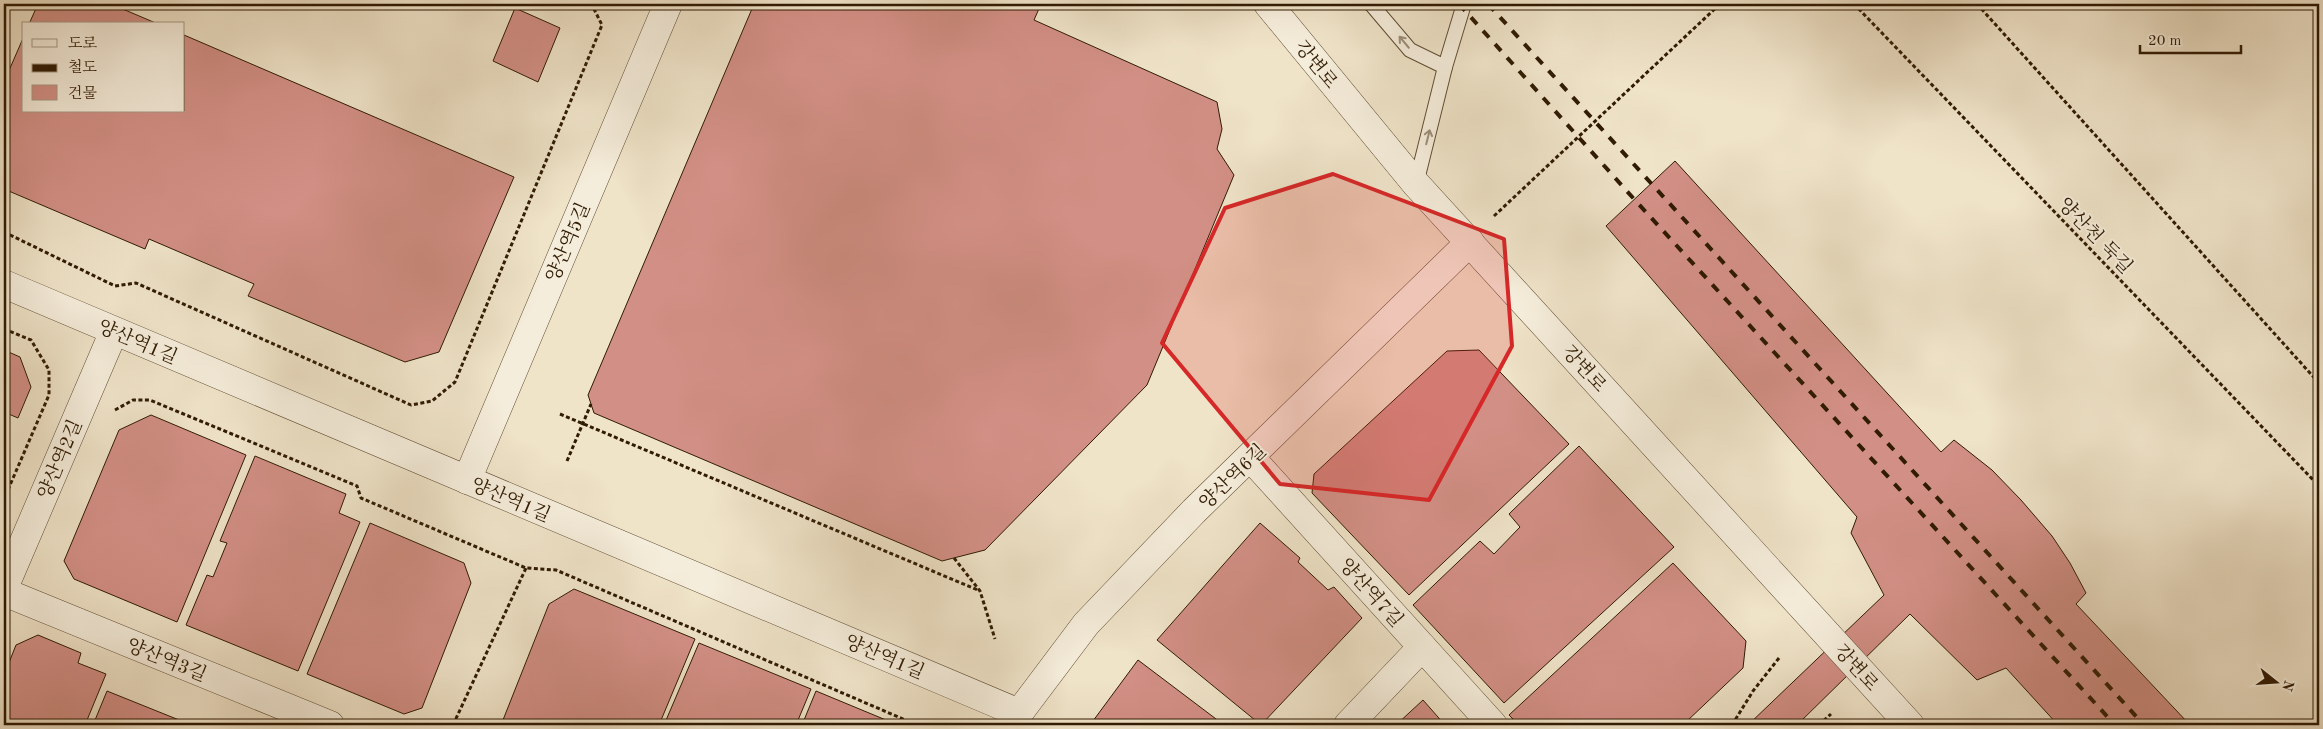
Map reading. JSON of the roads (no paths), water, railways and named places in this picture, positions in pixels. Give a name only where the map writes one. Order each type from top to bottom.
[{"type":"street","name":"양산역5길","points":[[467,480],[668,4]]},
{"type":"street","name":"강변로","points":[[1268,4],[1416,184],[1910,725]]},
{"type":"street","name":"양산역6길","points":[[1016,719],[1086,624],[1194,511],[1251,458],[1470,242]]},
{"type":"street","name":"양산역1길","points":[[4,284],[467,480],[1016,719]]},
{"type":"street","name":"양산역2길","points":[[4,588],[114,331]]},
{"type":"street","name":"양산역7길","points":[[1251,458],[1493,725]]},
{"type":"street","name":"양산역3길","points":[[4,592],[330,725]]},
{"type":"street","points":[[1348,725],[1422,647]]},
{"type":"lane","points":[[1371,4],[1410,50],[1445,67]]},
{"type":"lane","points":[[1416,184],[1445,67],[1464,4]]},
{"type":"railway","points":[[1459,4],[1634,199],[2115,725]]},
{"type":"railway","points":[[1488,4],[2144,725]]}]
